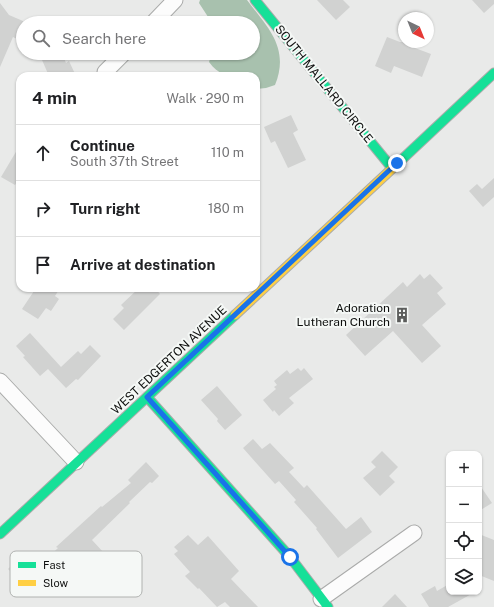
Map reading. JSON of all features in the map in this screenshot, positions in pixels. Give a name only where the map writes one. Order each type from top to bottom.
[{"type":"street","points":[[160,16],[175,0]]},
{"type":"street","name":"SOUTH MALLARD CIRCLE","points":[[255,0],[392,168]]},
{"type":"street","points":[[105,72],[117,60]]},
{"type":"street","name":"WEST EDGERTON AVENUE","points":[[260,291],[494,73]]},
{"type":"street","name":"WEST EDGERTON AVENUE","points":[[0,534],[259,292]]},
{"type":"street","points":[[0,380],[76,462]]},
{"type":"street","points":[[147,397],[290,557],[324,603],[414,533]]},
{"type":"shaded area","points":[[200,0],[247,0],[259,16],[207,16],[199,3]]},
{"type":"shaded area","points":[[260,17],[269,29],[274,39],[280,60],[279,72],[275,85],[260,89],[260,72],[219,72],[209,62],[210,60],[260,60]]},
{"type":"building","points":[[317,0],[343,0],[350,7],[336,20]]},
{"type":"building","points":[[472,0],[494,0],[494,4],[484,13]]},
{"type":"building","points":[[0,3],[9,15],[16,18],[16,38],[13,37],[0,67]]},
{"type":"building","points":[[387,37],[398,41],[398,48],[415,48],[431,54],[422,77],[394,66],[391,73],[375,66]]},
{"type":"building","points":[[42,60],[65,60],[66,63],[69,61],[74,72],[47,72]]},
{"type":"building","points":[[291,115],[298,130],[293,133],[306,160],[288,168],[275,141],[271,143],[264,127]]},
{"type":"building","points":[[16,152],[16,184],[15,185],[1,177]]},
{"type":"building","points":[[494,178],[494,197],[483,207],[469,191],[477,184],[482,189]]},
{"type":"building","name":"Adoration Lutheran Church","points":[[420,274],[424,279],[430,274],[443,288],[437,293],[446,304],[422,325],[441,346],[422,363],[393,331],[365,356],[346,335],[403,282],[407,287]]},
{"type":"building","points":[[33,292],[58,292],[55,296],[59,299],[51,311],[46,308],[38,319],[22,309]]},
{"type":"building","points":[[135,292],[158,292],[160,294],[124,330],[113,319],[124,308],[121,305]]},
{"type":"building","points":[[30,333],[61,367],[78,351],[81,354],[90,345],[101,356],[78,380],[76,379],[66,388],[48,369],[40,376],[23,357],[25,356],[16,346]]},
{"type":"building","points":[[298,368],[301,371],[304,368],[313,379],[289,398],[294,403],[279,416],[274,410],[273,412],[263,400],[276,389],[274,387],[277,385],[274,381],[287,370],[290,374]]},
{"type":"building","points":[[217,386],[242,415],[225,430],[217,421],[218,419],[201,400]]},
{"type":"building","points":[[253,439],[262,449],[270,443],[294,468],[289,472],[304,488],[307,485],[346,529],[361,517],[372,532],[338,558],[316,529],[317,528],[294,502],[296,500],[279,481],[275,484],[243,448]]},
{"type":"building","points":[[382,451],[398,467],[389,476],[395,482],[380,496],[363,478],[376,467],[371,462]]},
{"type":"building","points":[[146,462],[159,476],[152,483],[150,482],[129,502],[130,503],[92,540],[102,551],[55,551],[58,548],[56,547],[101,506],[102,507],[131,483],[128,480]]},
{"type":"building","points":[[482,488],[492,503],[482,509]]},
{"type":"building","points":[[188,535],[198,545],[208,536],[239,571],[231,579],[258,607],[230,607],[225,602],[217,607],[185,576],[190,572],[174,554],[178,551],[174,547]]},
{"type":"building","points":[[482,535],[494,540],[494,581],[482,576]]},
{"type":"building","points":[[435,586],[437,591],[446,586],[446,595],[470,595],[448,607],[429,607],[421,594]]},
{"type":"building","points":[[395,594],[407,607],[382,607]]},
{"type":"traffic: fast","points":[[255,0],[392,168]]},
{"type":"traffic: fast","points":[[396,165],[494,73]]},
{"type":"traffic: fast","points":[[0,534],[235,315]]},
{"type":"traffic: fast","points":[[147,397],[290,557],[328,607]]},
{"type":"traffic: slow","points":[[260,292],[396,165]]},
{"type":"traffic: slow","points":[[235,315],[260,292]]},
{"type":"place","name":"Adoration Lutheran Church","points":[[402,315]]},
{"type":"route","points":[[290,557],[147,397],[397,163]]}]
